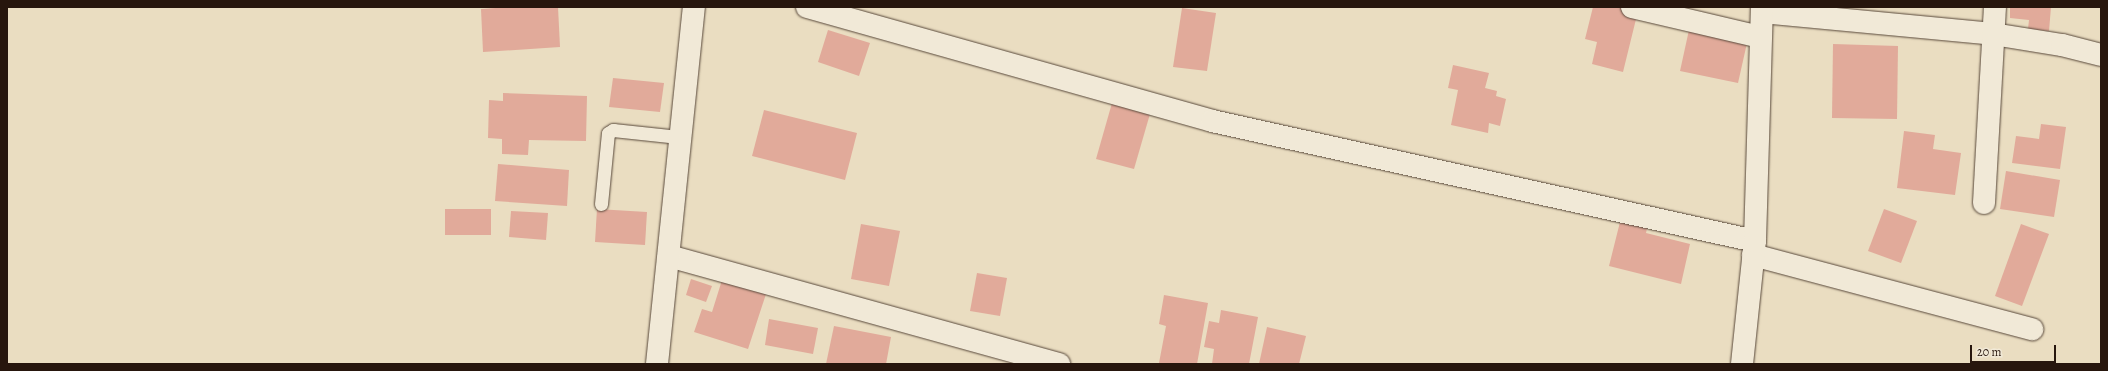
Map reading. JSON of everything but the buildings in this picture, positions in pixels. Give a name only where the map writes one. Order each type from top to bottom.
[{"type":"street","points":[[657,364],[669,256],[679,137],[694,7]]},
{"type":"street","points":[[808,7],[1212,121],[1754,248],[2032,329]]},
{"type":"street","points":[[1632,7],[1760,37]]},
{"type":"street","points":[[1984,203],[1995,7]]},
{"type":"street","points":[[1742,364],[1754,248],[1762,9],[1993,34],[2062,45],[2101,55]]},
{"type":"street","points":[[669,256],[1060,364]]},
{"type":"lane","points":[[601,204],[608,133],[613,130],[679,137]]}]
